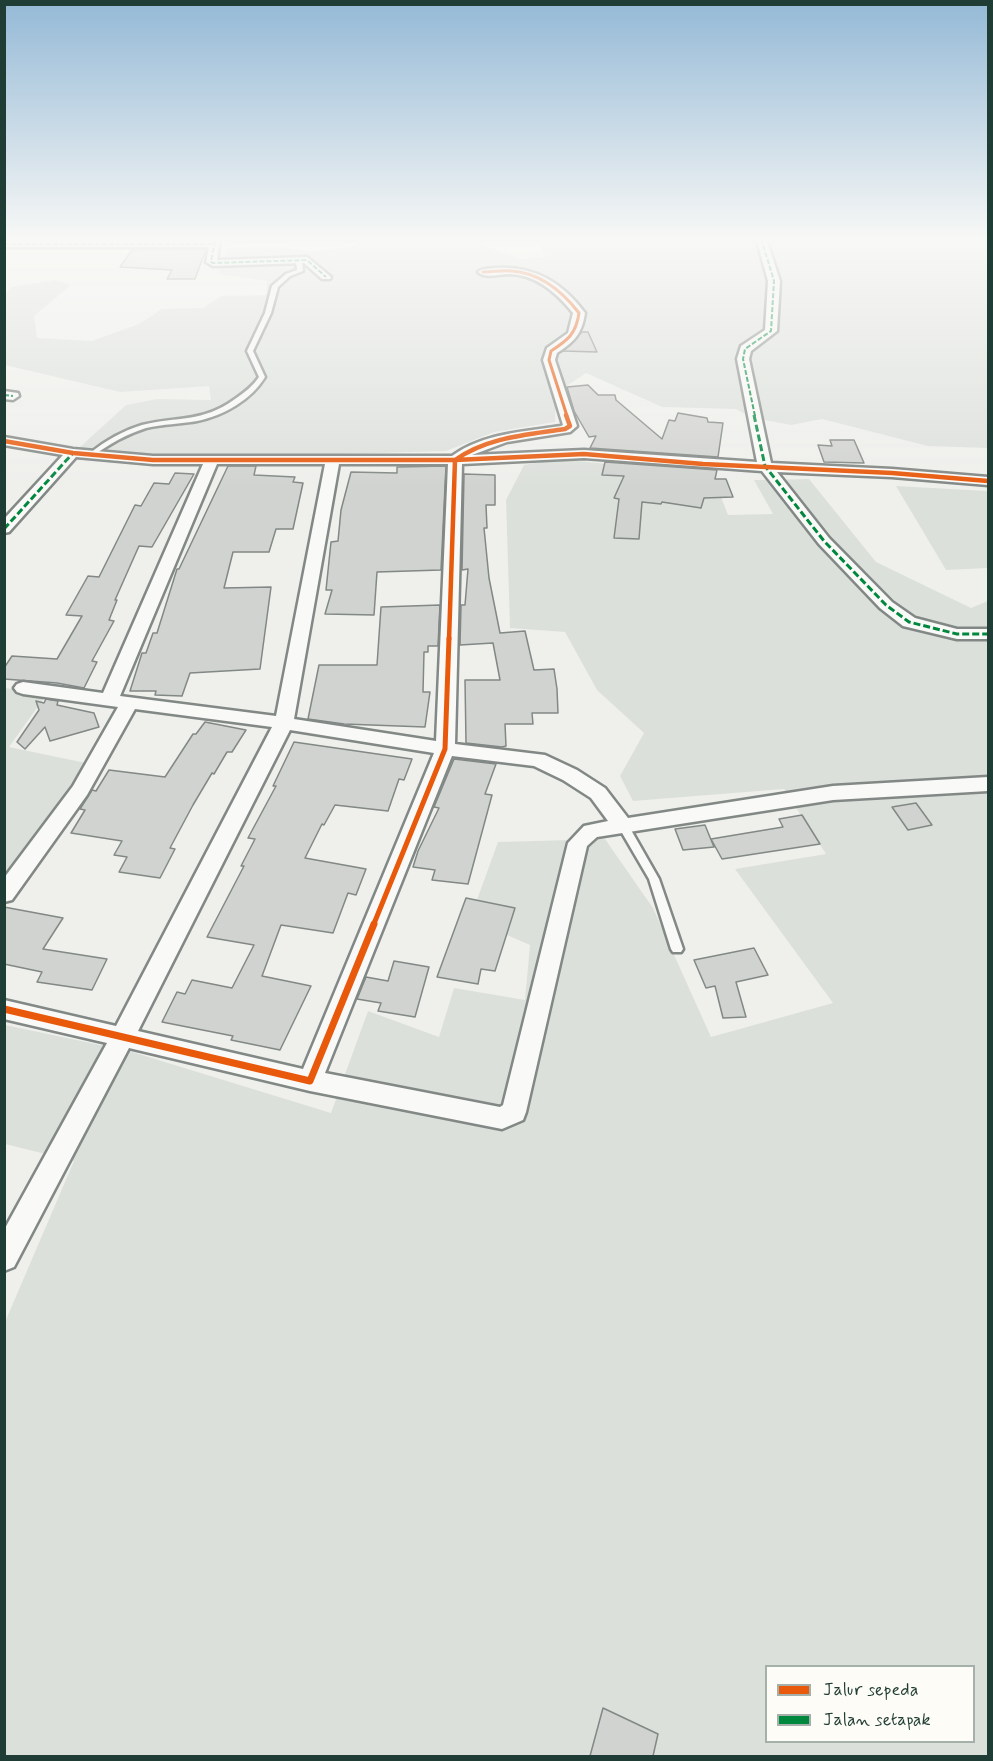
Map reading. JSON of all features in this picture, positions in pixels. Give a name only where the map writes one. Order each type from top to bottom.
[{"type":"street","points":[[455,460],[466,452],[489,442],[566,429],[570,426],[549,360],[551,351],[573,338],[577,332],[578,323]]},
{"type":"street","points":[[771,323],[771,331],[745,349],[743,359],[765,466],[824,541],[886,605],[909,622],[957,634],[988,634]]},
{"type":"street","points":[[4,441],[73,453],[153,460],[455,460],[584,454],[703,464],[892,473],[988,481]]},
{"type":"street","points":[[4,529],[73,453]]},
{"type":"street","points":[[4,894],[80,790],[119,702],[212,460]]},
{"type":"street","points":[[310,1081],[445,749],[455,460]]},
{"type":"street","points":[[4,1258],[122,1038],[284,723],[333,461]]},
{"type":"street","points":[[23,688],[284,723],[445,749],[538,760],[570,775],[598,793],[623,826]]},
{"type":"street","points":[[4,1010],[310,1081],[502,1118],[514,1112],[578,843],[591,831],[833,793],[988,784]]},
{"type":"lane","points":[[92,455],[114,439],[145,426],[189,422],[214,416],[226,410],[256,386],[262,377],[250,351],[263,323]]},
{"type":"lane","points":[[623,826],[654,879],[677,949]]},
{"type":"shaded area","points":[[4,323],[35,323],[37,338],[92,341],[139,324],[988,323],[988,448],[928,446],[822,419],[791,425],[750,417],[736,409],[662,407],[586,373],[556,393],[555,422],[494,432],[446,451],[277,456],[106,454],[80,447],[126,405],[157,399],[211,400],[209,386],[120,392],[5,365]]},
{"type":"shaded area","points":[[557,459],[712,474],[728,515],[773,514],[754,480],[809,479],[876,562],[971,608],[988,601],[988,1756],[5,1756],[5,1322],[74,1161],[5,1144],[5,1025],[129,1051],[331,1113],[368,1011],[439,1037],[454,988],[525,1000],[530,945],[470,919],[498,842],[605,839],[653,908],[711,1037],[833,1003],[735,869],[826,854],[784,789],[633,801],[620,776],[644,733],[597,690],[565,632],[510,628],[506,500],[524,465]]},
{"type":"shaded area","points":[[896,486],[988,491],[988,568],[946,570]]},
{"type":"shaded area","points":[[5,688],[47,694],[9,747],[86,763],[5,879]]},
{"type":"building","points":[[582,332],[588,332],[597,352],[563,351]]},
{"type":"building","points":[[588,385],[598,395],[615,395],[616,400],[662,439],[669,420],[675,421],[678,413],[707,418],[708,422],[723,423],[718,457],[590,448],[596,436],[589,437],[574,411],[567,387]]},
{"type":"building","points":[[830,440],[854,440],[864,463],[824,462],[818,445],[832,446]]},
{"type":"building","points":[[605,462],[717,470],[715,479],[726,479],[733,497],[704,498],[701,508],[662,502],[661,504],[642,502],[639,539],[614,538],[619,499],[614,498],[624,476],[602,475]]},
{"type":"building","points":[[228,466],[256,466],[254,475],[295,477],[293,482],[303,483],[293,529],[276,529],[269,552],[233,552],[224,588],[271,587],[260,669],[190,673],[182,696],[155,695],[156,691],[130,691],[142,653],[146,653],[153,633],[157,633],[177,569]]},
{"type":"building","points":[[446,466],[441,570],[377,572],[374,615],[325,614],[332,590],[326,590],[331,542],[338,541],[341,510],[351,472],[397,473],[397,467]]},
{"type":"building","points":[[175,473],[194,474],[152,547],[139,546],[115,600],[117,600],[109,620],[114,621],[92,661],[97,662],[84,688],[57,683],[4,679],[4,668],[12,656],[57,659],[82,616],[66,615],[88,576],[99,577],[135,505],[141,506],[154,483],[169,484]]},
{"type":"building","points":[[464,474],[495,475],[495,505],[486,505],[487,528],[484,528],[489,578],[500,633],[525,631],[534,670],[554,669],[557,689],[558,713],[532,713],[533,724],[505,724],[506,746],[502,747],[466,743],[465,680],[500,680],[493,643],[460,645],[461,605],[465,605],[468,569],[462,570]]},
{"type":"building","points":[[440,605],[438,646],[428,646],[428,652],[424,652],[423,692],[430,692],[425,727],[344,724],[308,719],[319,665],[377,665],[381,607]]},
{"type":"building","points":[[46,699],[58,701],[57,705],[94,713],[99,727],[50,741],[45,727],[25,749],[17,742],[39,710],[36,701],[44,703]]},
{"type":"building","points":[[205,722],[246,730],[232,752],[227,752],[214,774],[212,773],[193,805],[170,848],[175,849],[160,878],[119,872],[127,857],[114,855],[122,841],[71,833],[85,810],[80,809],[92,790],[96,791],[109,770],[165,777],[193,734],[196,734]]},
{"type":"building","points":[[294,742],[412,759],[404,780],[399,779],[388,811],[335,805],[324,825],[322,824],[305,858],[366,869],[356,895],[348,893],[333,933],[281,925],[262,976],[311,986],[280,1050],[231,1040],[233,1036],[162,1022],[177,992],[185,994],[192,980],[232,988],[254,945],[207,937],[244,866],[241,866],[255,839],[248,838],[276,786],[273,786]]},
{"type":"building","points":[[454,759],[496,764],[485,794],[492,795],[468,884],[432,880],[435,870],[413,867],[418,851],[439,808],[434,807]]},
{"type":"building","points":[[916,803],[932,825],[908,830],[892,807]]},
{"type":"building","points":[[802,815],[820,844],[722,859],[711,839],[783,827],[779,819]]},
{"type":"building","points":[[705,825],[714,847],[683,850],[675,829]]},
{"type":"building","points":[[466,898],[515,908],[495,971],[481,969],[478,984],[437,977]]},
{"type":"building","points":[[4,907],[63,918],[43,949],[107,959],[92,990],[37,982],[42,972],[4,964]]},
{"type":"building","points":[[754,948],[768,975],[736,982],[746,1017],[723,1018],[715,986],[706,988],[694,960]]},
{"type":"building","points":[[394,961],[429,967],[415,1017],[378,1011],[381,1003],[357,999],[366,977],[388,981]]},
{"type":"building","points":[[603,1708],[658,1734],[653,1756],[590,1756]]},
{"type":"marked path","points":[[771,323],[771,331],[745,349],[743,359],[765,466],[824,541],[886,605],[909,622],[957,634],[988,634]]},
{"type":"marked path","points":[[4,395],[13,396]]},
{"type":"marked path","points":[[4,529],[73,453]]},
{"type":"cycle path","points":[[4,1009],[310,1081],[445,749],[455,460],[493,441],[565,429],[570,426],[549,360],[551,351],[572,337],[577,323]]},
{"type":"cycle path","points":[[4,441],[73,453],[153,460],[455,460],[584,454],[703,464],[892,473],[988,481]]}]
